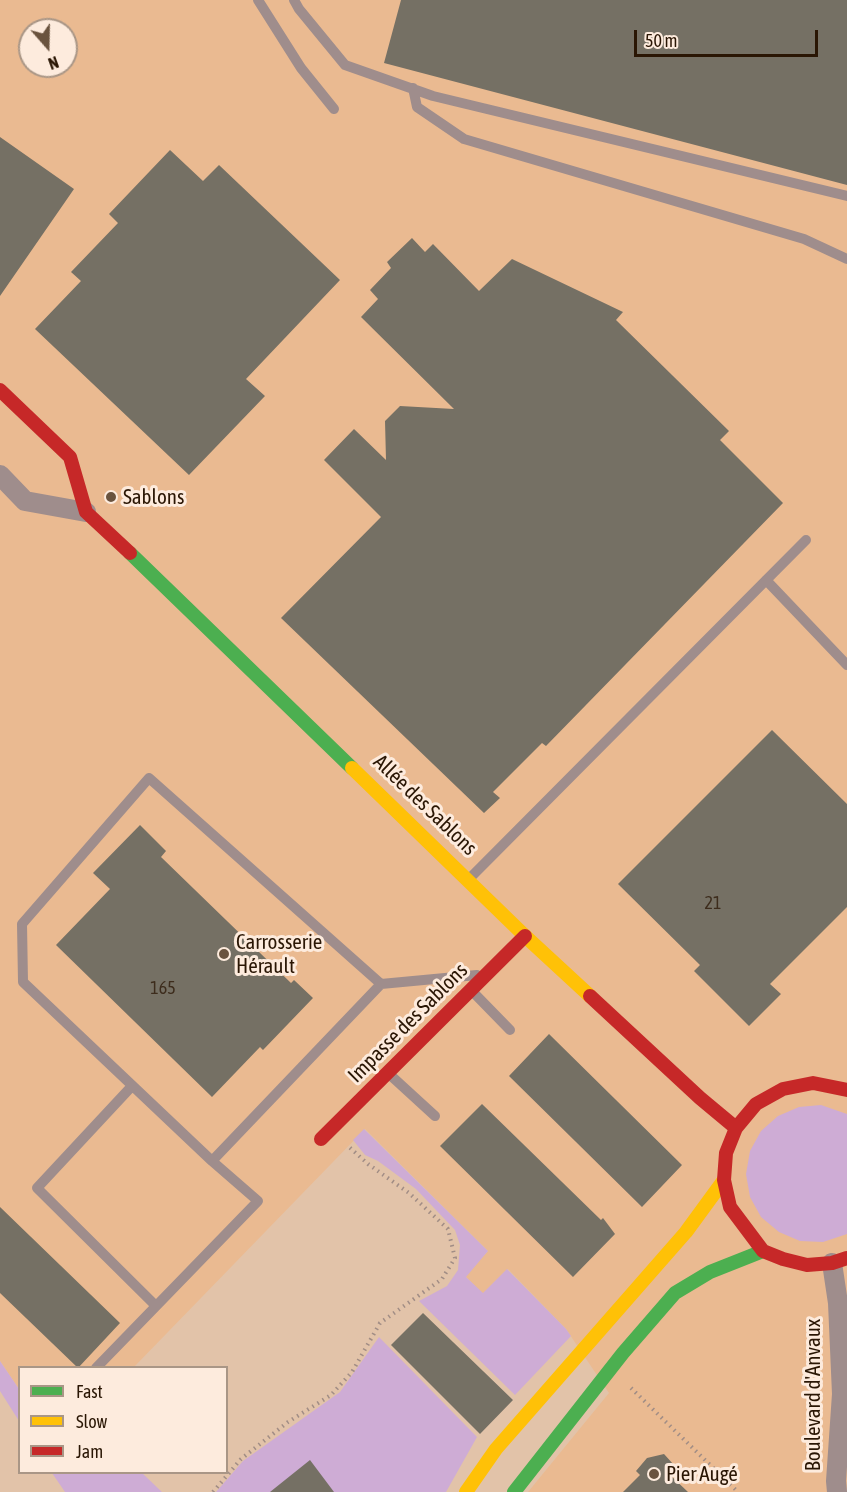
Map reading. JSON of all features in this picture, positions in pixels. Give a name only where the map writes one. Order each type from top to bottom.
[{"type":"street","points":[[0,390],[70,457],[86,512],[25,501],[0,475]]},
{"type":"street","name":"Allée des Sablons","points":[[86,512],[525,936],[691,1090],[736,1128]]},
{"type":"street","name":"Impasse des Sablons","points":[[326,1134],[525,936]]},
{"type":"street","points":[[840,1260],[807,1265],[764,1251],[730,1207],[724,1180],[726,1153],[736,1128],[756,1104],[783,1089],[813,1083],[847,1090]]},
{"type":"street","points":[[466,1492],[496,1449],[687,1232],[724,1180]]},
{"type":"street","points":[[514,1492],[611,1368],[675,1293],[710,1272],[764,1251]]},
{"type":"street","name":"Boulevard d'Anvaux","points":[[837,1492],[842,1394],[837,1303],[840,1260]]},
{"type":"lane","points":[[258,0],[301,68],[334,109]]},
{"type":"lane","points":[[294,0],[345,65],[433,96],[847,196]]},
{"type":"lane","points":[[413,88],[417,107],[464,139],[804,239],[847,259]]},
{"type":"lane","points":[[468,880],[806,540]]},
{"type":"lane","points":[[766,580],[847,665]]},
{"type":"lane","points":[[98,1366],[258,1201],[212,1161],[23,982],[22,924],[148,778],[381,984]]},
{"type":"lane","points":[[212,1161],[381,984],[486,975]]},
{"type":"lane","points":[[471,990],[510,1030]]},
{"type":"lane","points":[[388,1073],[435,1116]]},
{"type":"lane","points":[[132,1086],[36,1188],[156,1306]]},
{"type":"path","points":[[213,1492],[241,1459],[288,1422],[331,1395],[352,1372],[380,1323],[442,1279],[455,1258],[448,1229],[409,1193],[326,1134]]},
{"type":"path","points":[[611,1368],[738,1492]]},
{"type":"shaded area","points":[[0,0],[847,0],[847,1492],[528,1492],[609,1393],[566,1329],[508,1269],[483,1294],[465,1276],[488,1251],[365,1129],[135,1366],[18,1366],[18,1388],[0,1361]]},
{"type":"shaded area","points":[[821,1105],[847,1114],[847,1234],[823,1242],[800,1241],[779,1232],[761,1217],[750,1197],[746,1174],[750,1151],[761,1131],[778,1116],[799,1107]]},
{"type":"shaded area","points":[[364,1129],[488,1251],[466,1277],[483,1293],[507,1269],[571,1336],[515,1395],[419,1301],[447,1286],[458,1270],[460,1245],[455,1230],[416,1189],[378,1161],[365,1155],[353,1140]]},
{"type":"shaded area","points":[[379,1337],[477,1437],[446,1492],[216,1492],[243,1461],[340,1392]]},
{"type":"shaded area","points":[[0,1361],[18,1388],[18,1419],[0,1391]]},
{"type":"shaded area","points":[[53,1474],[143,1474],[162,1492],[65,1492]]},
{"type":"building","points":[[401,0],[847,0],[847,185],[384,63]]},
{"type":"building","points":[[0,137],[74,189],[0,296]]},
{"type":"building","points":[[170,150],[203,181],[219,165],[340,280],[246,379],[265,396],[189,475],[35,329],[81,281],[71,272],[118,223],[109,214]]},
{"type":"building","points":[[412,238],[425,252],[433,244],[479,291],[512,259],[623,312],[616,320],[729,431],[720,440],[783,503],[546,746],[542,743],[493,792],[500,798],[484,813],[281,618],[381,517],[324,460],[354,429],[386,460],[385,421],[400,406],[454,409],[361,317],[378,299],[370,290],[391,268],[387,262]]},
{"type":"building","points":[[772,730],[847,804],[847,907],[770,984],[781,994],[749,1026],[694,971],[700,965],[618,884]]},
{"type":"building","points":[[140,825],[166,851],[161,857],[291,983],[294,980],[313,998],[263,1050],[260,1047],[212,1097],[56,945],[110,889],[93,873]]},
{"type":"building","points":[[549,1034],[682,1165],[642,1207],[509,1076]]},
{"type":"building","points":[[482,1104],[601,1220],[603,1218],[615,1234],[573,1277],[440,1146]]},
{"type":"building","points":[[0,1207],[120,1323],[80,1366],[76,1366],[0,1293]]},
{"type":"building","points":[[423,1313],[513,1400],[480,1434],[391,1345]]},
{"type":"building","name":"Pier Augé","points":[[664,1454],[674,1465],[668,1473],[688,1492],[623,1492],[640,1475],[636,1471],[647,1458]]},
{"type":"building","points":[[310,1460],[334,1492],[270,1492]]},
{"type":"traffic: fast","points":[[130,553],[352,768]]},
{"type":"traffic: fast","points":[[514,1492],[623,1353],[675,1293],[710,1272],[763,1251]]},
{"type":"traffic: slow","points":[[352,768],[590,996]]},
{"type":"traffic: slow","points":[[466,1492],[496,1449],[686,1232],[724,1180]]},
{"type":"traffic: jam","points":[[0,390],[70,457],[86,512],[130,553]]},
{"type":"traffic: jam","points":[[321,1139],[525,936]]},
{"type":"traffic: jam","points":[[590,996],[700,1098],[736,1128]]},
{"type":"traffic: jam","points":[[847,1090],[813,1083],[783,1089],[756,1104],[736,1128],[726,1153],[724,1180],[730,1207],[763,1251],[807,1265],[832,1263],[847,1258]]},
{"type":"place","name":"Sablons","points":[[111,497]]},
{"type":"place","name":"Carrosserie Hérault","points":[[224,954]]},
{"type":"place","name":"Pier Augé","points":[[654,1474]]}]
